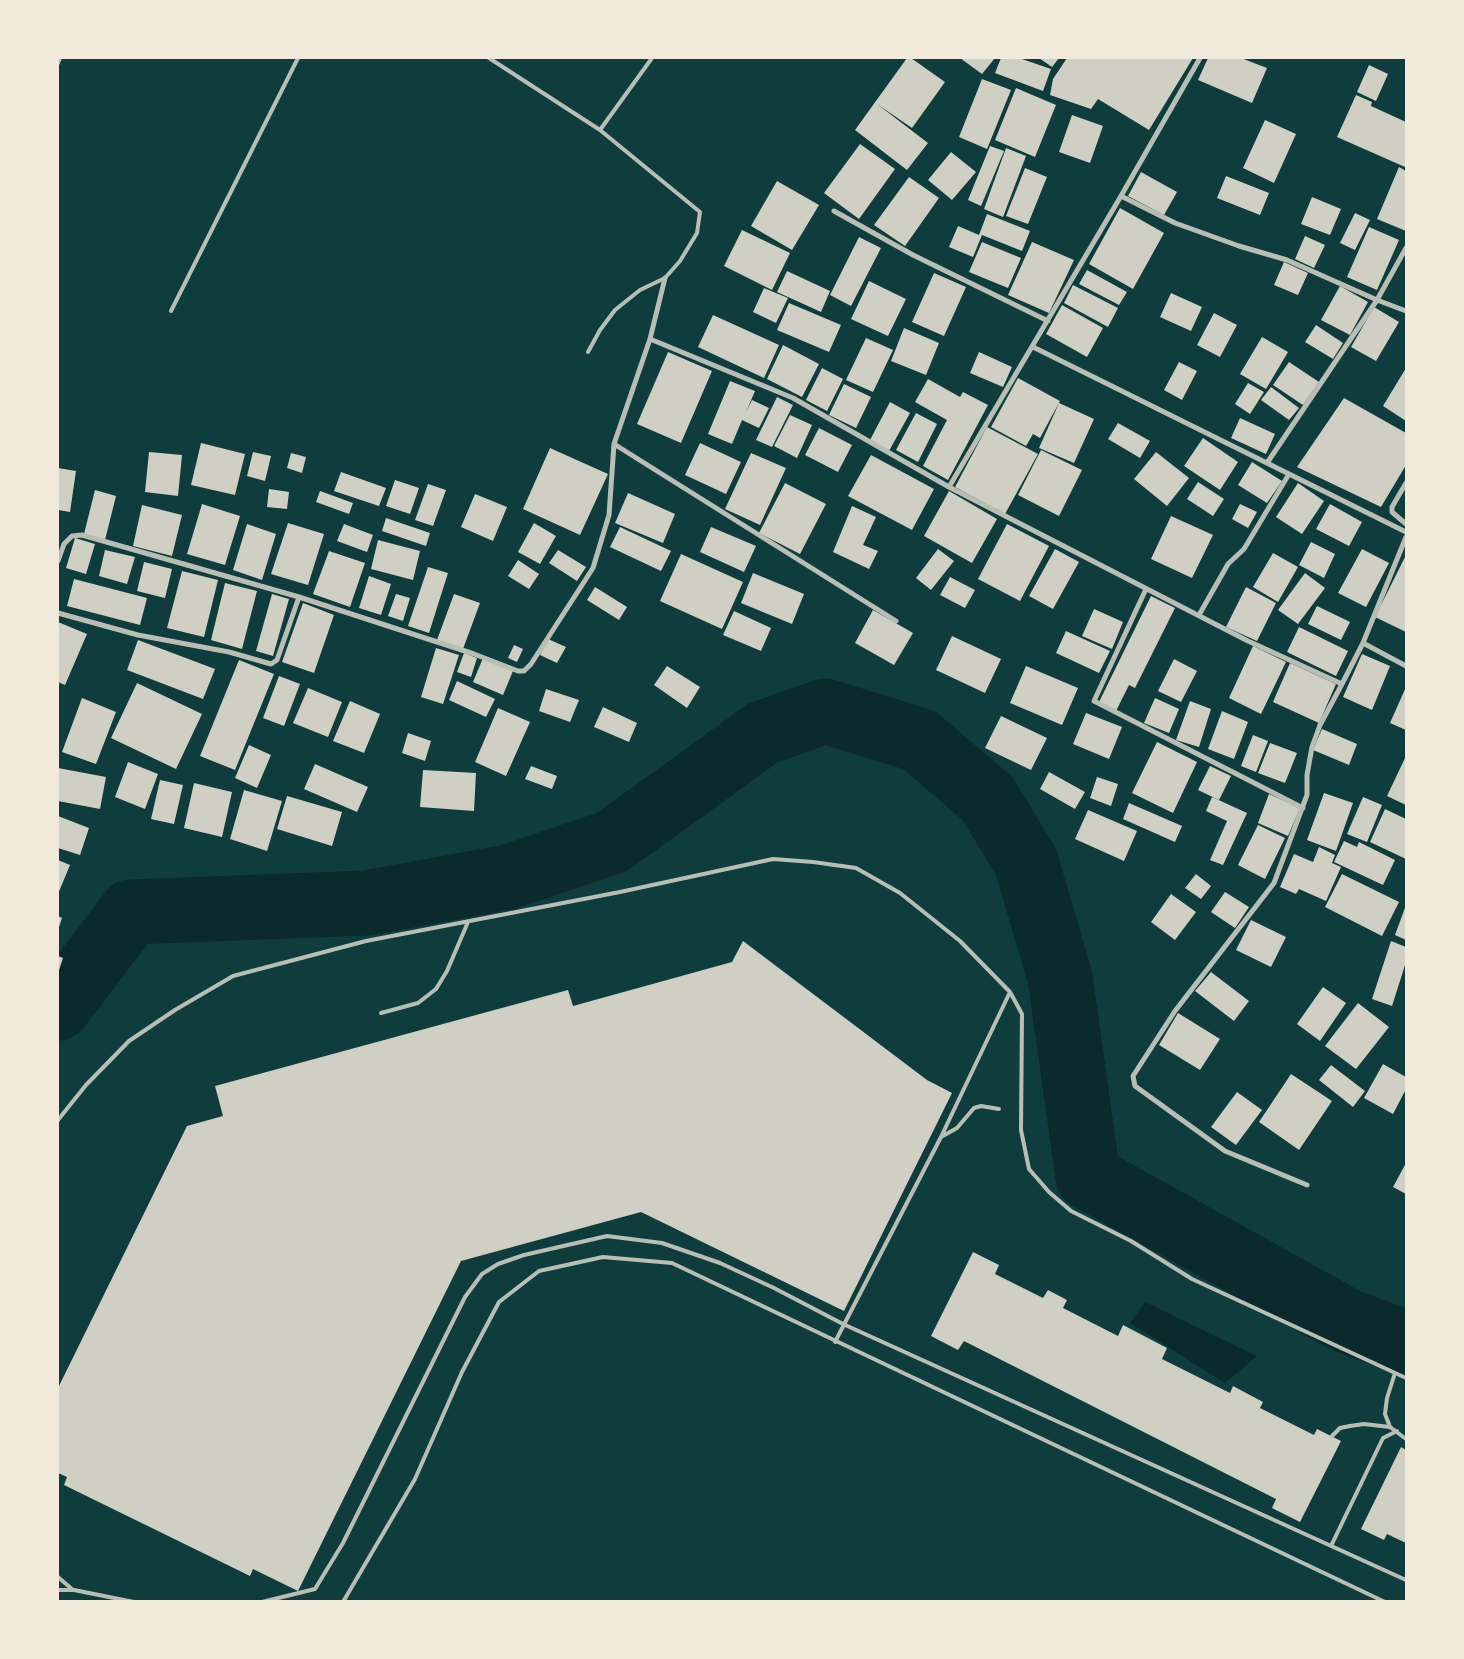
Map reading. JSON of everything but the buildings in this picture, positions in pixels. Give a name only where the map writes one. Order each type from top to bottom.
[{"type":"street","points":[[949,487],[1048,321],[1200,58]]},
{"type":"street","points":[[1121,196],[1175,223],[1239,246],[1287,260],[1406,311]]},
{"type":"street","points":[[834,211],[913,255],[1048,321]]},
{"type":"street","points":[[1267,463],[1377,300],[1406,248]]},
{"type":"street","points":[[58,560],[68,540],[72,536],[82,535],[300,597],[474,654],[518,671],[524,671],[531,664],[593,568],[609,515],[614,444],[650,339],[665,278]]},
{"type":"street","points":[[650,339],[793,398],[949,487],[1146,589],[1342,684]]},
{"type":"street","points":[[1033,346],[1406,532]]},
{"type":"street","points":[[614,444],[896,621]]},
{"type":"street","points":[[1199,615],[1228,564],[1244,550],[1289,474]]},
{"type":"street","points":[[1406,483],[1392,507],[1392,512],[1406,524]]},
{"type":"street","points":[[1307,1185],[1225,1151],[1142,1092],[1135,1086],[1133,1076],[1174,1011],[1274,884],[1307,796],[1307,775],[1312,747],[1320,726],[1363,643],[1406,538]]},
{"type":"street","points":[[1146,589],[1094,701],[1302,808]]},
{"type":"street","points":[[58,614],[138,635],[228,652],[272,664],[277,660],[300,597]]},
{"type":"street","points":[[1363,643],[1406,666]]},
{"type":"lane","points":[[58,62],[60,58]]},
{"type":"lane","points":[[171,311],[298,58]]},
{"type":"lane","points":[[489,58],[600,130],[700,212],[697,233],[680,261],[665,278],[640,290],[615,310],[600,330],[588,352]]},
{"type":"lane","points":[[600,130],[652,58]]},
{"type":"lane","points":[[58,1120],[86,1085],[128,1041],[175,1010],[233,976],[366,941],[774,859],[856,868],[900,893],[960,941],[1010,992],[1022,1014],[1021,1130],[1029,1169],[1049,1192],[1071,1211],[1131,1241],[1192,1279],[1406,1378]]},
{"type":"lane","points":[[381,1013],[418,1002],[436,989],[447,971],[468,922]]},
{"type":"lane","points":[[835,1342],[941,1136],[1010,992]]},
{"type":"lane","points":[[941,1136],[957,1128],[974,1108],[981,1106],[999,1109]]},
{"type":"lane","points":[[262,1602],[315,1589],[343,1543],[465,1297],[482,1274],[498,1264],[560,1245],[607,1236],[662,1244],[720,1264],[774,1288],[843,1324],[1406,1580]]},
{"type":"lane","points":[[343,1602],[415,1479],[462,1372],[499,1302],[539,1271],[603,1257],[672,1263],[1385,1602]]},
{"type":"lane","points":[[1395,1373],[1385,1414],[1390,1426],[1406,1438]]},
{"type":"lane","points":[[1332,1436],[1340,1428],[1350,1426],[1364,1424],[1390,1426]]},
{"type":"lane","points":[[1331,1546],[1383,1438],[1397,1432]]},
{"type":"lane","points":[[58,1576],[74,1590]]},
{"type":"lane","points":[[58,1590],[74,1590],[134,1602]]},
{"type":"water","points":[[1145,1302],[1257,1356],[1225,1383],[1130,1323]]},
{"type":"waterway","points":[[58,1008],[131,912],[367,903],[508,877],[612,842],[763,733],[825,711],[919,740],[988,799],[1026,862],[1060,977],[1088,1177],[1347,1321],[1406,1343]]}]
